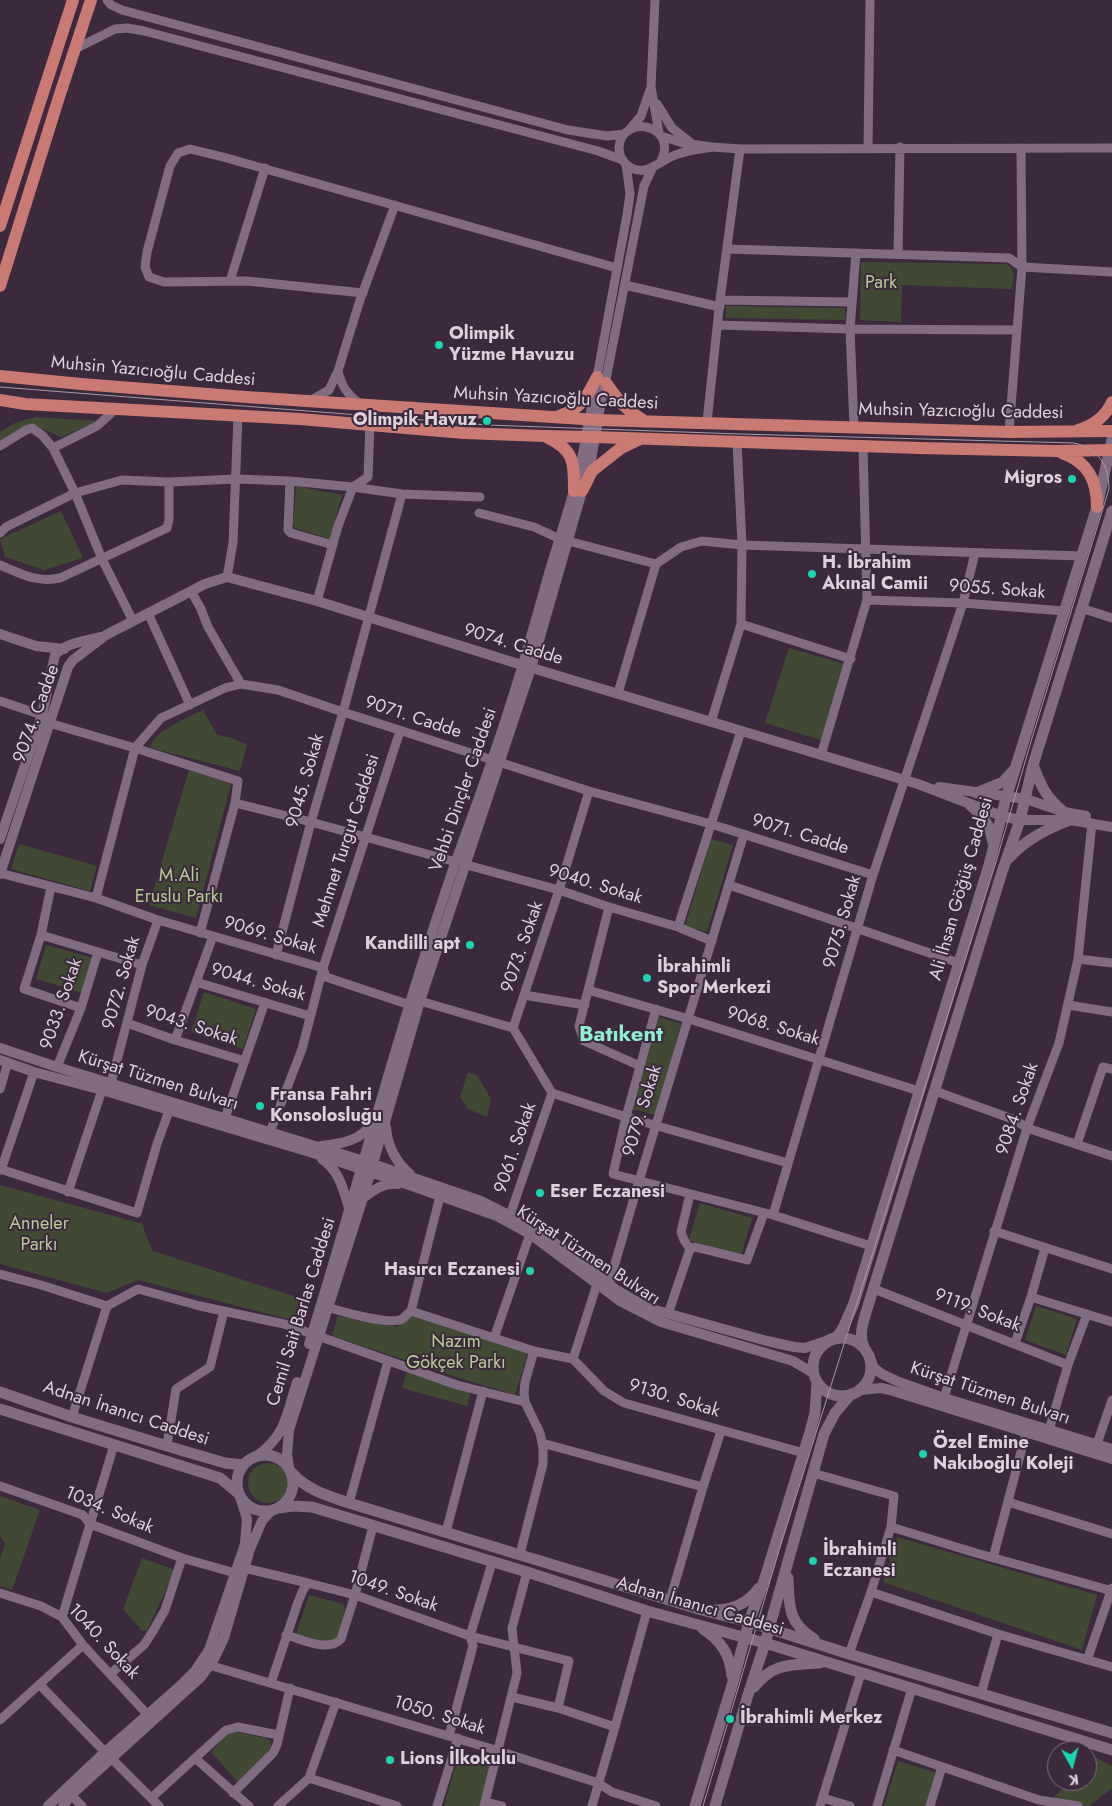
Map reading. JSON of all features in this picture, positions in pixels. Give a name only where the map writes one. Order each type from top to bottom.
[{"type":"main road","points":[[0,226],[73,0]]},
{"type":"main road","points":[[0,286],[91,0]]},
{"type":"main road","points":[[0,368],[35,379]]},
{"type":"main road","name":"Muhsin Yazıcıoğlu Caddesi","points":[[0,376],[308,402],[594,420],[1008,432],[1112,431]]},
{"type":"main road","points":[[555,418],[581,405],[601,380],[629,412],[645,421]]},
{"type":"main road","name":"Muhsin Yazıcıoğlu Caddesi","points":[[0,400],[26,404],[370,424],[464,433],[1057,451],[1111,446]]},
{"type":"main road","points":[[1072,432],[1087,427],[1100,419],[1112,402]]},
{"type":"main road","points":[[0,408],[26,404]]},
{"type":"main road","points":[[544,436],[561,444],[569,454],[574,467],[578,491]]},
{"type":"main road","points":[[578,491],[592,471],[604,460],[621,448],[641,439]]},
{"type":"main road","name":"Ali İhsan Göğüş Caddesi","points":[[829,1340],[837,1337],[854,1303],[994,847],[1006,798],[1097,507],[1111,446]]},
{"type":"main road","points":[[1057,451],[1071,456],[1084,466],[1092,478],[1097,492],[1097,507]]},
{"type":"main road","name":"Ali İhsan Göğüş Caddesi","points":[[866,1351],[861,1340],[862,1331],[874,1289],[934,1091],[1020,820],[1032,766],[1112,511]]},
{"type":"main road","points":[[1006,861],[1030,839],[1056,825],[1067,816],[1052,802],[1044,791],[1032,766]]},
{"type":"main road","points":[[976,793],[1004,782],[1016,768]]},
{"type":"main road","points":[[969,804],[989,825],[994,847]]},
{"type":"main road","points":[[695,1806],[733,1682],[749,1622],[764,1581],[815,1413],[813,1363],[821,1346],[829,1340],[847,1338],[856,1341],[866,1351],[871,1364],[870,1374],[866,1383],[835,1412],[824,1434],[770,1628],[715,1806]]},
{"type":"main road","points":[[815,1377],[823,1389],[833,1394],[841,1396],[855,1392]]},
{"type":"main road","name":"Adnan İnanıcı Caddesi","points":[[0,1392],[72,1417],[224,1463],[243,1465]]},
{"type":"main road","name":"Adnan İnanıcı Caddesi","points":[[0,1409],[220,1478],[239,1495]]},
{"type":"main road","points":[[258,1455],[275,1456],[290,1470],[292,1490],[287,1501],[275,1509],[266,1511],[254,1509],[244,1503],[239,1495],[236,1481],[240,1470],[247,1460],[258,1455]]},
{"type":"main road","name":"Adnan İnanıcı Caddesi","points":[[290,1470],[300,1482],[317,1492],[349,1503],[702,1610],[770,1628],[849,1654],[1112,1733]]},
{"type":"main road","name":"Adnan İnanıcı Caddesi","points":[[275,1509],[292,1506],[312,1507],[492,1563],[527,1572],[647,1611],[745,1637],[1112,1750]]},
{"type":"main road","points":[[787,1567],[789,1606],[793,1618],[805,1634],[826,1646]]},
{"type":"main road","points":[[702,1610],[725,1610],[746,1602],[755,1594],[764,1581]]},
{"type":"main road","points":[[697,1625],[714,1636],[727,1652],[733,1682]]},
{"type":"main road","points":[[748,1695],[762,1677],[770,1671],[797,1664],[828,1663]]},
{"type":"street","points":[[107,0],[115,7],[138,14],[585,133],[607,136],[628,132],[638,126],[646,126],[653,128],[660,135],[693,144],[740,149],[868,147],[1112,148]]},
{"type":"street","points":[[601,380],[625,285],[644,186],[664,155],[665,145],[660,135],[651,87],[655,0]]},
{"type":"street","points":[[868,147],[870,0]]},
{"type":"street","points":[[134,29],[134,21],[138,14]]},
{"type":"street","points":[[75,49],[115,29],[134,29],[583,147],[607,154],[624,162],[634,170],[643,171],[677,154],[712,147]]},
{"type":"street","points":[[367,1167],[386,1121],[420,1001],[467,865],[496,761],[527,667],[578,491],[594,420],[630,194],[619,147],[641,116],[651,87]]},
{"type":"street","points":[[651,87],[657,105],[666,120],[679,134],[693,144]]},
{"type":"street","points":[[583,147],[588,141],[585,133]]},
{"type":"street","points":[[898,254],[900,147]]},
{"type":"street","points":[[1008,432],[1022,267],[1021,148]]},
{"type":"street","points":[[363,293],[246,281],[164,282],[149,277],[145,267],[147,252],[170,166],[178,153],[190,149],[265,168],[617,268]]},
{"type":"street","points":[[707,422],[740,149]]},
{"type":"street","points":[[230,282],[265,168]]},
{"type":"street","points":[[308,402],[329,390],[338,371],[363,293],[395,205]]},
{"type":"street","points":[[727,249],[1009,258],[1022,267],[1112,272]]},
{"type":"street","points":[[854,427],[850,329],[856,253]]},
{"type":"street","points":[[625,285],[720,304],[851,302]]},
{"type":"street","points":[[718,325],[850,329],[1017,330]]},
{"type":"street","points":[[338,371],[342,385],[348,394],[362,405]]},
{"type":"street","points":[[53,448],[96,426],[116,409]]},
{"type":"street","points":[[227,577],[233,543],[238,416]]},
{"type":"street","points":[[317,601],[353,486],[368,477],[370,424]]},
{"type":"street","points":[[0,446],[32,428],[42,435],[53,448],[75,493],[102,559],[133,621]]},
{"type":"street","points":[[711,722],[741,624],[742,545],[737,442]]},
{"type":"street","points":[[821,755],[867,600],[863,446]]},
{"type":"street","points":[[0,532],[6,527],[75,493],[122,480],[169,482],[236,479],[290,481],[353,486],[402,494],[480,497]]},
{"type":"street","points":[[290,481],[288,530],[291,533],[333,545]]},
{"type":"street","points":[[0,565],[28,578],[47,581],[60,578],[167,528],[169,520],[169,482]]},
{"type":"street","name":"9045. Sokak","points":[[276,954],[402,494]]},
{"type":"street","points":[[479,513],[534,527],[564,540],[656,564]]},
{"type":"street","points":[[618,693],[656,564],[681,547],[702,541],[742,545],[1081,556]]},
{"type":"street","name":"9075. Sokak","points":[[773,1215],[873,875],[962,603],[975,553]]},
{"type":"street","name":"9074. Cadde","points":[[0,838],[46,719],[71,664],[106,635],[205,584],[227,577],[317,601],[527,667],[918,784]]},
{"type":"street","points":[[191,591],[208,627],[241,684]]},
{"type":"street","name":"9055. Sokak","points":[[867,600],[962,603],[1064,611]]},
{"type":"street","points":[[1081,608],[1112,618]]},
{"type":"street","points":[[148,613],[190,705]]},
{"type":"street","points":[[741,624],[850,659]]},
{"type":"street","points":[[0,634],[36,646],[64,648],[71,651],[71,664],[59,667],[46,653],[36,646]]},
{"type":"street","name":"9074. Cadde","points":[[0,874],[46,719],[53,662],[59,650],[106,635]]},
{"type":"street","name":"9071. Cadde","points":[[96,898],[135,748],[161,718],[225,688],[241,684],[278,690],[589,791],[711,824],[873,875]]},
{"type":"street","points":[[0,701],[46,719],[238,782],[200,933]]},
{"type":"street","name":"Mehmet Turgut Caddesi","points":[[270,1132],[302,1049],[323,968],[400,731]]},
{"type":"street","points":[[678,927],[741,731]]},
{"type":"street","name":"Vehbi Dinçler Caddesi","points":[[367,1167],[379,1109],[410,1005],[456,862],[496,761]]},
{"type":"street","points":[[918,784],[1002,816],[1020,820],[1067,816],[1112,820]]},
{"type":"street","points":[[918,784],[1006,798],[1026,799],[1067,816],[1089,823],[1112,827]]},
{"type":"street","name":"9073. Sokak","points":[[513,1028],[559,890],[589,791]]},
{"type":"street","points":[[234,803],[456,862]]},
{"type":"street","name":"9084. Sokak","points":[[944,1398],[994,1231],[1027,1128],[1058,1043],[1068,1005],[1078,959],[1089,823]]},
{"type":"street","name":"9079. Sokak","points":[[610,1284],[639,1181],[744,834]]},
{"type":"street","name":"9040. Sokak","points":[[467,865],[559,890],[678,927],[712,941]]},
{"type":"street","name":"9069. Sokak","points":[[0,874],[96,898],[200,933],[323,968],[326,977],[410,1005]]},
{"type":"street","points":[[729,885],[959,963]]},
{"type":"street","points":[[51,887],[40,935],[24,989],[81,1008]]},
{"type":"street","points":[[609,907],[579,1026],[584,1042],[640,1066]]},
{"type":"street","name":"9072. Sokak","points":[[111,1083],[142,965],[158,920]]},
{"type":"street","points":[[40,935],[142,965]]},
{"type":"street","points":[[175,1040],[213,936]]},
{"type":"street","name":"9033. Sokak","points":[[57,1067],[81,1008],[98,952]]},
{"type":"street","points":[[1078,959],[1112,963]]},
{"type":"street","name":"9044. Sokak","points":[[196,982],[310,1016]]},
{"type":"street","name":"9068. Sokak","points":[[588,990],[689,1018],[919,1091]]},
{"type":"street","points":[[524,995],[584,1005]]},
{"type":"street","points":[[420,1001],[513,1028],[552,1093],[788,1164]]},
{"type":"street","points":[[225,1118],[265,1002]]},
{"type":"street","points":[[1068,1005],[1112,1012]]},
{"type":"street","points":[[656,1009],[626,1116],[613,1174],[773,1215],[871,1246]]},
{"type":"street","name":"9043. Sokak","points":[[127,1023],[245,1061]]},
{"type":"street","name":"Kürşat Tüzmen Bulvarı","points":[[0,1048],[270,1132],[314,1150]]},
{"type":"street","points":[[0,1089],[4,1061]]},
{"type":"street","name":"Kürşat Tüzmen Bulvarı","points":[[4,1061],[34,1072],[314,1150],[415,1183],[481,1200],[532,1227],[610,1284],[648,1308],[794,1347],[806,1348],[829,1340]]},
{"type":"street","points":[[1077,1144],[1103,1067],[1112,1069]]},
{"type":"street","points":[[34,1072],[0,1170],[137,1213],[157,1144],[169,1111]]},
{"type":"street","points":[[68,1192],[102,1090]]},
{"type":"street","points":[[934,1091],[1015,1120],[1027,1128],[1112,1156]]},
{"type":"street","name":"9061. Sokak","points":[[510,1214],[552,1093]]},
{"type":"street","points":[[314,1150],[346,1143],[370,1127],[379,1109]]},
{"type":"street","points":[[386,1121],[387,1139],[393,1152],[402,1168],[415,1183]]},
{"type":"street","points":[[314,1150],[336,1173],[350,1211]]},
{"type":"street","name":"Cemil Sait Barlas Caddesi","points":[[324,1306],[363,1198],[367,1167]]},
{"type":"street","name":"Cemil Sait Barlas Caddesi","points":[[290,1470],[287,1454],[289,1430],[350,1211],[367,1167]]},
{"type":"street","points":[[363,1198],[377,1188],[391,1183],[415,1183]]},
{"type":"street","name":"Kürşat Tüzmen Bulvarı","points":[[415,1183],[440,1196],[497,1216],[530,1234],[627,1306],[661,1322],[786,1359],[815,1377]]},
{"type":"street","points":[[690,1194],[681,1232],[690,1248]]},
{"type":"street","points":[[324,1306],[392,1321],[402,1319],[411,1311],[440,1196]]},
{"type":"street","points":[[690,1248],[695,1247],[747,1260],[764,1213]]},
{"type":"street","points":[[994,1231],[1112,1268]]},
{"type":"street","points":[[494,1338],[530,1234]]},
{"type":"street","points":[[668,1314],[690,1248]]},
{"type":"street","points":[[1015,1343],[1045,1248]]},
{"type":"street","points":[[0,1274],[107,1306]]},
{"type":"street","points":[[411,1311],[534,1351],[573,1359],[598,1284]]},
{"type":"street","points":[[72,1417],[107,1306],[138,1289],[284,1324],[457,1385],[525,1402]]},
{"type":"street","name":"9119. Sokak","points":[[874,1289],[1068,1365]]},
{"type":"street","points":[[1031,1297],[1112,1322]]},
{"type":"street","points":[[167,1445],[176,1389],[210,1367],[224,1311]]},
{"type":"street","points":[[1049,1430],[1068,1365],[1087,1314]]},
{"type":"street","name":"Cemil Sait Barlas Caddesi","points":[[258,1455],[268,1448],[281,1432],[315,1336]]},
{"type":"street","points":[[520,1554],[542,1464],[540,1433],[525,1402],[525,1382],[534,1351]]},
{"type":"street","name":"Kürşat Tüzmen Bulvarı","points":[[866,1351],[874,1368],[882,1374],[944,1398],[1112,1449]]},
{"type":"street","name":"9130. Sokak","points":[[573,1359],[604,1391],[624,1403],[804,1453]]},
{"type":"street","points":[[349,1503],[388,1361]]},
{"type":"street","name":"Kürşat Tüzmen Bulvarı","points":[[855,1392],[880,1388],[890,1390],[1112,1460]]},
{"type":"street","points":[[446,1532],[483,1391]]},
{"type":"street","points":[[1097,1444],[1112,1400]]},
{"type":"street","points":[[670,1600],[721,1431]]},
{"type":"street","points":[[993,1558],[1026,1433]]},
{"type":"street","points":[[542,1443],[703,1488]]},
{"type":"street","points":[[62,1617],[114,1445]]},
{"type":"street","points":[[813,1473],[894,1496],[891,1527],[849,1654]]},
{"type":"street","name":"1034. Sokak","points":[[0,1486],[83,1515],[90,1524],[182,1558],[239,1571]]},
{"type":"street","points":[[48,1806],[200,1677],[209,1665],[224,1638],[245,1544],[248,1519],[239,1495]]},
{"type":"street","points":[[1008,1502],[1112,1534]]},
{"type":"street","points":[[63,1806],[147,1714],[195,1671],[209,1650],[239,1571],[262,1521],[275,1509]]},
{"type":"street","points":[[286,1635],[323,1645],[338,1642],[341,1639],[355,1596],[373,1526]]},
{"type":"street","points":[[891,1527],[993,1558],[1112,1590],[1087,1660]]},
{"type":"street","points":[[110,1674],[144,1645],[165,1610],[182,1558]]},
{"type":"street","points":[[437,1806],[473,1646],[470,1636],[492,1563]]},
{"type":"street","name":"1049. Sokak","points":[[239,1571],[321,1585],[470,1636],[569,1660],[558,1708]]},
{"type":"street","points":[[502,1806],[485,1804],[517,1673],[512,1628],[527,1572]]},
{"type":"street","points":[[271,1683],[286,1635],[303,1590],[308,1583]]},
{"type":"street","points":[[871,1592],[998,1634],[1112,1667]]},
{"type":"street","name":"1040. Sokak","points":[[0,1593],[42,1606],[62,1617],[83,1645],[147,1714]]},
{"type":"street","points":[[592,1806],[647,1611]]},
{"type":"street","points":[[981,1694],[998,1634]]},
{"type":"street","points":[[0,1720],[83,1645]]},
{"type":"street","name":"1050. Sokak","points":[[209,1665],[499,1751],[598,1783],[612,1792],[656,1806]]},
{"type":"street","points":[[850,1806],[821,1802],[860,1673]]},
{"type":"street","points":[[40,1685],[159,1806]]},
{"type":"street","points":[[233,1793],[272,1754],[277,1745],[290,1688]]},
{"type":"street","points":[[877,1806],[912,1688]]},
{"type":"street","points":[[512,1697],[558,1708],[615,1727]]},
{"type":"street","points":[[278,1806],[309,1778],[336,1702]]},
{"type":"street","points":[[151,1798],[226,1730],[234,1727],[278,1735]]},
{"type":"street","points":[[893,1750],[1039,1800],[1078,1806]]},
{"type":"street","points":[[196,1758],[248,1806]]},
{"type":"street","points":[[930,1806],[942,1767]]},
{"type":"street","points":[[309,1778],[397,1806]]},
{"type":"street","points":[[72,1795],[82,1806]]},
{"type":"green space","name":"Park","points":[[861,262],[1007,264],[1014,272],[1012,289],[902,285],[901,322],[860,320]]},
{"type":"green space","points":[[726,306],[845,308],[845,320],[726,318]]},
{"type":"green space","points":[[36,417],[98,421],[61,437],[36,426],[0,444],[0,432],[15,423]]},
{"type":"green space","points":[[296,486],[342,495],[330,539],[295,528],[293,525]]},
{"type":"green space","points":[[61,511],[83,558],[44,570],[5,557],[0,539]]},
{"type":"green space","points":[[789,648],[844,664],[821,740],[765,723]]},
{"type":"green space","points":[[203,710],[217,735],[232,738],[247,745],[240,771],[151,748],[152,742],[157,736]]},
{"type":"green space","name":"M.Ali Eruslu Parkı","points":[[189,770],[231,784],[196,918],[149,905]]},
{"type":"green space","points":[[711,839],[733,845],[707,932],[685,926]]},
{"type":"green space","points":[[19,844],[97,866],[90,891],[11,869]]},
{"type":"green space","points":[[46,945],[93,958],[83,993],[36,979]]},
{"type":"green space","points":[[204,992],[256,1009],[243,1049],[191,1032]]},
{"type":"green space","points":[[659,1017],[681,1024],[656,1115],[633,1109]]},
{"type":"green space","points":[[468,1072],[477,1075],[491,1099],[487,1117],[468,1109],[460,1097]]},
{"type":"green space","name":"Anneler Parkı","points":[[0,1185],[143,1224],[145,1234],[153,1251],[309,1301],[303,1323],[138,1280],[107,1293],[0,1264]]},
{"type":"green space","points":[[700,1203],[752,1218],[741,1256],[689,1240]]},
{"type":"green space","points":[[1036,1306],[1077,1319],[1066,1355],[1025,1340]]},
{"type":"green space","name":"Nazım Gökçek Parkı","points":[[412,1315],[528,1353],[515,1395],[332,1336],[338,1316],[397,1327]]},
{"type":"green space","points":[[407,1372],[471,1390],[467,1406],[402,1388]]},
{"type":"green space","points":[[272,1463],[279,1466],[285,1472],[288,1483],[287,1491],[279,1500],[272,1503],[264,1503],[257,1500],[249,1491],[248,1479],[251,1472],[260,1464]]},
{"type":"green space","points":[[0,1496],[40,1510],[12,1590],[0,1586],[0,1558],[5,1544],[0,1536]]},
{"type":"green space","points":[[897,1537],[1097,1595],[1082,1650],[883,1582]]},
{"type":"green space","points":[[142,1558],[175,1570],[147,1631],[142,1631],[123,1609]]},
{"type":"green space","points":[[309,1595],[343,1604],[345,1609],[338,1638],[325,1642],[296,1634]]},
{"type":"green space","points":[[235,1732],[266,1738],[271,1742],[268,1752],[238,1782],[211,1752],[228,1733]]},
{"type":"green space","points":[[459,1754],[492,1763],[480,1806],[444,1806]]},
{"type":"green space","points":[[1097,1758],[1112,1766],[1112,1788],[1089,1806],[1044,1806],[1060,1791],[1097,1791]]},
{"type":"green space","points":[[898,1761],[937,1773],[926,1806],[884,1806]]},
{"type":"tram line","points":[[0,387],[487,425],[1074,443],[1082,445],[1095,453],[1104,465],[1107,472],[1109,489],[996,862],[781,1544],[703,1806]]},
{"type":"place","name":"Olimpik Yüzme Havuzu","points":[[439,345]]},
{"type":"place","name":"Olimpik Havuz","points":[[487,421]]},
{"type":"place","name":"Migros","points":[[1072,479]]},
{"type":"place","name":"H. İbrahim Akınal Camii","points":[[812,574]]},
{"type":"place","name":"Kandilli apt","points":[[470,945]]},
{"type":"place","name":"İbrahimli Spor Merkezi","points":[[647,978]]},
{"type":"place","name":"Fransa Fahri Konsolosluğu","points":[[260,1106]]},
{"type":"place","name":"Eser Eczanesi","points":[[540,1193]]},
{"type":"place","name":"Hasırcı Eczanesi","points":[[530,1271]]},
{"type":"place","name":"Özel Emine Nakıboğlu Koleji","points":[[923,1454]]},
{"type":"place","name":"İbrahimli Eczanesi","points":[[813,1561]]},
{"type":"place","name":"İbrahimli Merkez","points":[[730,1719]]},
{"type":"place","name":"Lions İlkokulu","points":[[390,1760]]},
{"type":"district","name":"Batıkent","points":[[621,1036]]}]
